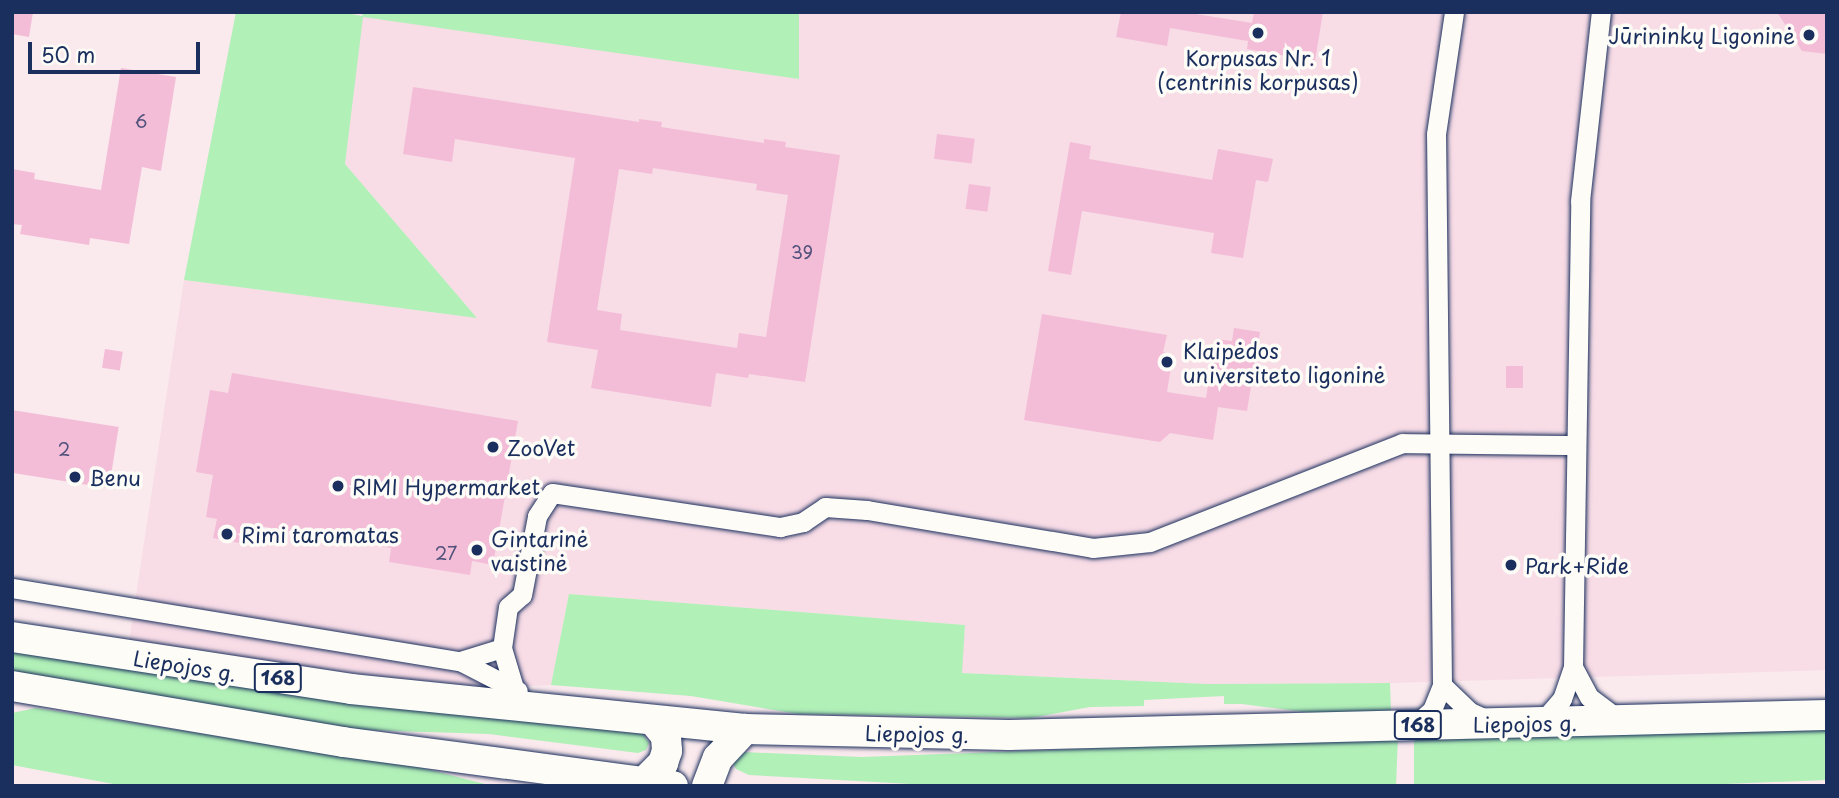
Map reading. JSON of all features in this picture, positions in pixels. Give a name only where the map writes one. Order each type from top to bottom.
[{"type":"main road","name":"Liepojos g.","points":[[12,637],[351,689],[745,729],[1009,734],[1827,715]]},
{"type":"main road","points":[[12,686],[343,742],[673,786]]},
{"type":"main road","points":[[644,782],[663,763],[667,751],[666,736],[654,721]]},
{"type":"main road","points":[[707,786],[718,758],[745,729]]},
{"type":"street","points":[[1414,726],[1432,710],[1442,685],[1436,134],[1454,12]]},
{"type":"street","points":[[1541,723],[1562,699],[1573,667],[1580,201],[1601,12]]},
{"type":"street","points":[[514,688],[502,648],[509,607],[522,595],[537,516],[552,493],[780,527],[803,522],[825,507],[867,510],[1093,548],[1150,542],[1402,443],[1575,445]]},
{"type":"street","points":[[12,588],[460,661],[514,688],[545,709]]},
{"type":"street","points":[[460,661],[502,648]]},
{"type":"street","points":[[1573,667],[1589,697],[1622,721]]},
{"type":"street","points":[[1442,685],[1470,712],[1498,723]]},
{"type":"shaded area","name":"Klaipėdos universiteto ligoninė","points":[[799,12],[1827,12],[1827,670],[1390,683],[1207,684],[961,673],[965,625],[569,594],[551,685],[466,689],[129,642],[184,280],[477,318],[345,164],[362,16],[799,79]]},
{"type":"green space","points":[[236,12],[342,12],[362,16],[363,12],[799,12],[799,79],[363,17],[345,164],[477,318],[184,280]]},
{"type":"green space","points":[[569,594],[965,625],[962,673],[1207,684],[1390,683],[1391,712],[1327,715],[1224,704],[1224,696],[1144,700],[1144,706],[1090,707],[1031,718],[798,714],[691,696],[551,685]]},
{"type":"green space","points":[[12,649],[174,677],[391,707],[643,734],[649,743],[646,750],[638,753],[489,734],[363,730],[12,671]]},
{"type":"green space","points":[[36,708],[418,767],[493,786],[124,786],[12,765],[12,713]]},
{"type":"green space","points":[[1827,727],[1827,780],[1674,786],[1414,786],[1414,740]]},
{"type":"green space","points":[[1398,737],[1396,786],[947,786],[749,775],[736,769],[732,762],[742,752],[862,757]]},
{"type":"building","points":[[12,12],[33,12],[29,37],[12,34]]},
{"type":"building","name":"Korpusas Nr. 1 (centrinis korpusas)","points":[[1121,12],[1183,12],[1252,23],[1254,12],[1323,12],[1315,61],[1247,49],[1248,41],[1170,28],[1167,46],[1116,37]]},
{"type":"building","name":"Jūrininkų Ligoninė","points":[[1777,12],[1827,12],[1827,54],[1802,51]]},
{"type":"building","points":[[121,68],[176,77],[161,171],[142,167],[129,244],[90,238],[89,245],[20,234],[22,225],[12,224],[12,169],[35,173],[34,179],[101,190]]},
{"type":"building","points":[[413,87],[639,122],[639,119],[662,122],[661,127],[764,143],[764,139],[786,142],[785,147],[840,155],[805,382],[749,374],[748,378],[716,373],[711,407],[591,388],[598,350],[547,342],[575,158],[455,139],[452,162],[403,154]],"holes":[[[653,168],[757,184],[756,190],[788,195],[766,337],[739,333],[737,348],[620,330],[622,314],[597,310],[619,169],[652,174]]]},
{"type":"building","points":[[937,134],[975,139],[972,163],[934,159]]},
{"type":"building","points":[[1070,142],[1091,146],[1089,159],[1212,180],[1218,149],[1273,159],[1268,182],[1256,180],[1243,258],[1211,253],[1214,233],[1082,211],[1071,275],[1048,271]]},
{"type":"building","points":[[969,184],[991,187],[987,212],[966,209]]},
{"type":"building","points":[[1042,314],[1167,335],[1163,352],[1173,354],[1167,392],[1206,398],[1215,339],[1232,341],[1234,328],[1260,332],[1247,411],[1218,407],[1213,440],[1170,433],[1160,442],[1024,420]]},
{"type":"building","points":[[105,349],[123,352],[120,371],[102,368]]},
{"type":"building","points":[[1506,366],[1523,366],[1523,388],[1506,388]]},
{"type":"building","points":[[232,373],[518,421],[493,565],[472,561],[470,575],[389,562],[391,548],[242,523],[239,543],[213,538],[217,519],[206,517],[213,475],[196,472],[210,390],[228,393]]},
{"type":"building","points":[[12,410],[119,427],[109,488],[12,473]]},
{"type":"place","name":"Korpusas Nr. 1 (centrinis korpusas)","points":[[1258,33]]},
{"type":"place","name":"Jūrininkų Ligoninė","points":[[1809,35]]},
{"type":"place","name":"Klaipėdos universiteto ligoninė","points":[[1167,362]]},
{"type":"place","name":"ZooVet","points":[[493,447]]},
{"type":"place","name":"Benu","points":[[75,477]]},
{"type":"place","name":"RIMI Hypermarket","points":[[338,486]]},
{"type":"place","name":"Rimi taromatas","points":[[227,534]]},
{"type":"place","name":"Gintarinė vaistinė","points":[[477,550]]},
{"type":"place","name":"Park+Ride","points":[[1511,565]]}]
